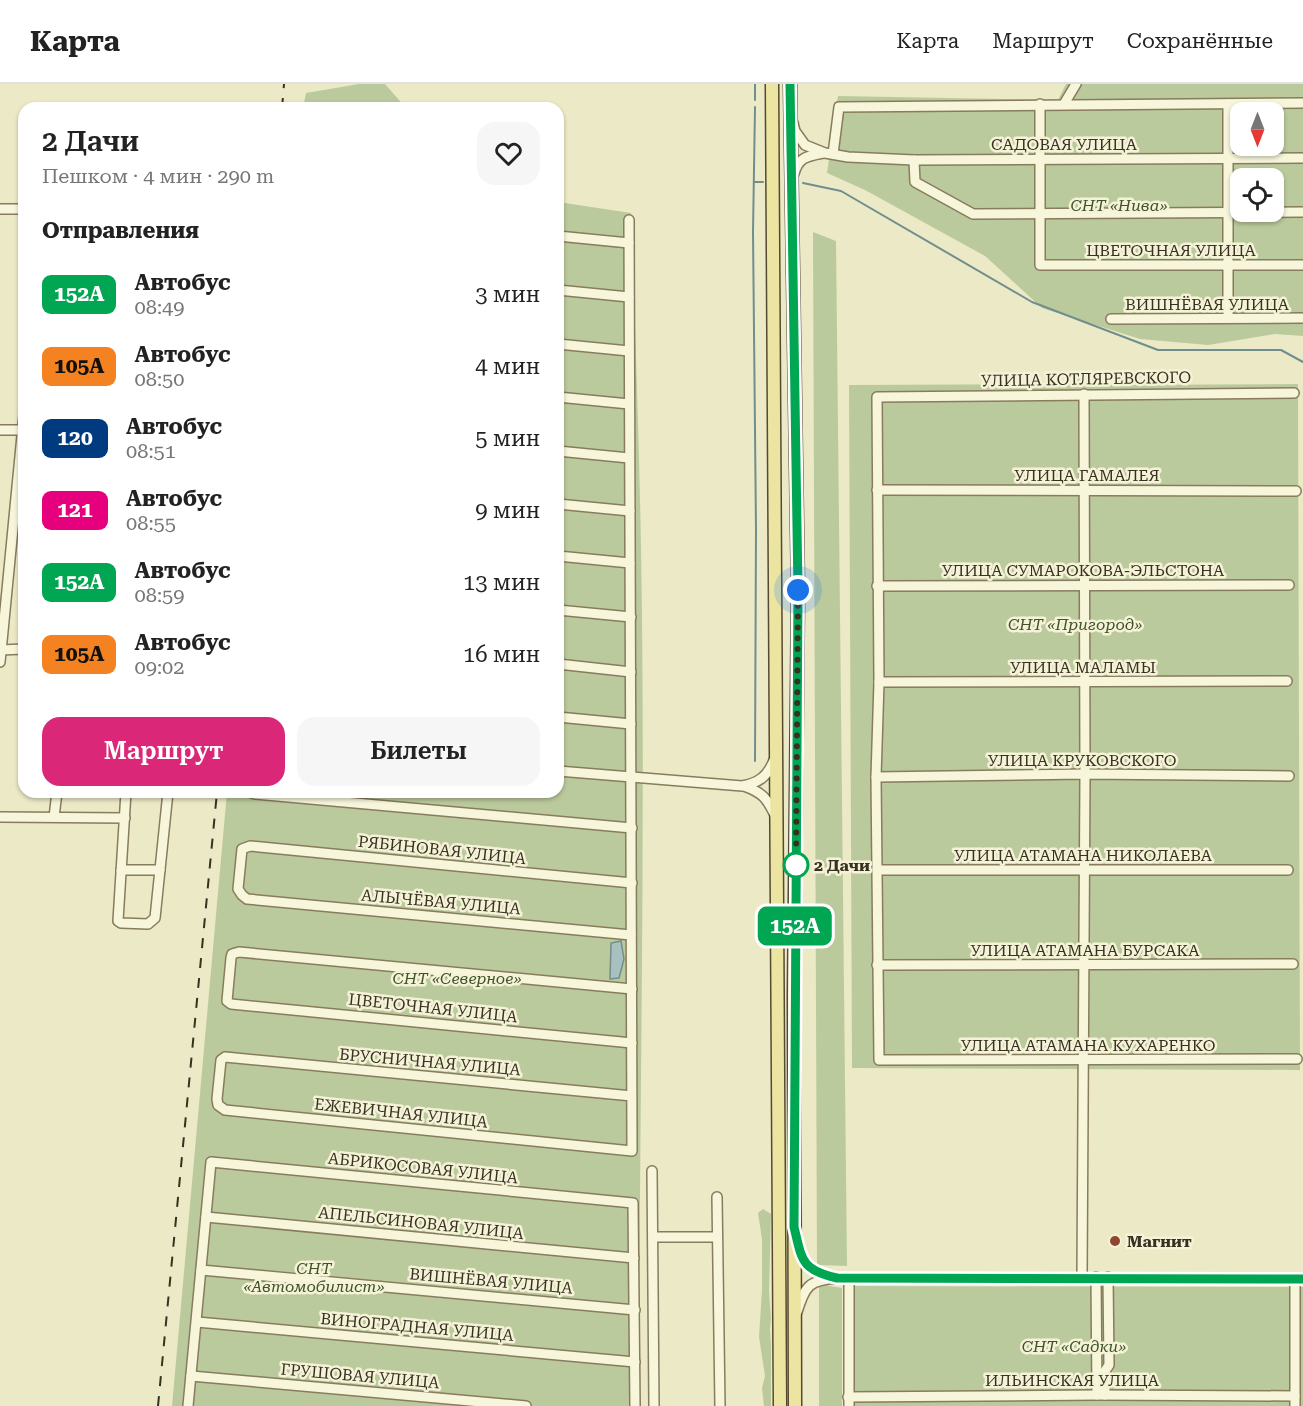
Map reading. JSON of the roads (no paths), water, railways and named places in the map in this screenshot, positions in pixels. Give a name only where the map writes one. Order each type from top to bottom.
[{"type":"main road","points":[[772,84],[780,1406]]},
{"type":"main road","points":[[790,84],[798,590],[795,1406]]},
{"type":"main road","points":[[775,590],[780,604],[786,607],[795,603],[798,590]]},
{"type":"main road","points":[[775,633],[779,624],[786,622],[794,624],[798,633]]},
{"type":"street","points":[[1064,104],[1076,84]]},
{"type":"street","points":[[829,153],[839,107],[1303,103]]},
{"type":"street","points":[[1040,104],[1040,214]]},
{"type":"street","points":[[1228,104],[1230,159],[1228,318]]},
{"type":"street","points":[[790,112],[795,131],[805,145],[829,153]]},
{"type":"street","points":[[791,189],[798,161],[805,156],[829,153]]},
{"type":"street","name":"САДОВАЯ УЛИЦА","points":[[829,153],[914,160],[1303,158]]},
{"type":"street","points":[[914,160],[915,182],[973,214],[1303,212]]},
{"type":"street","points":[[0,209],[18,208]]},
{"type":"street","name":"ЦВЕТОЧНАЯ УЛИЦА","points":[[1040,214],[1040,266],[1303,265]]},
{"type":"street","points":[[629,220],[632,1096]]},
{"type":"street","points":[[564,237],[629,243]]},
{"type":"street","points":[[564,291],[629,297]]},
{"type":"street","name":"ВИШНЁВАЯ УЛИЦА","points":[[1111,320],[1303,318]]},
{"type":"street","points":[[564,345],[629,351]]},
{"type":"street","name":"УЛИЦА КОТЛЯРЕВСКОГО","points":[[877,490],[877,397],[1294,393]]},
{"type":"street","points":[[1082,1277],[1085,774],[1084,394]]},
{"type":"street","points":[[564,398],[629,404]]},
{"type":"street","points":[[0,430],[18,430]]},
{"type":"street","points":[[564,452],[629,458]]},
{"type":"street","points":[[0,662],[18,480]]},
{"type":"street","points":[[877,490],[879,682],[876,777],[877,965]]},
{"type":"street","name":"УЛИЦА ГАМАЛЕЯ","points":[[877,490],[1296,491]]},
{"type":"street","points":[[564,505],[630,511]]},
{"type":"street","points":[[564,557],[630,563]]},
{"type":"street","name":"УЛИЦА СУМАРОКОВА-ЭЛЬСТОНА","points":[[877,586],[1289,585]]},
{"type":"street","points":[[564,611],[631,617]]},
{"type":"street","points":[[1,650],[18,649]]},
{"type":"street","points":[[564,665],[631,672]]},
{"type":"street","name":"УЛИЦА МАЛАМЫ","points":[[879,682],[1287,681]]},
{"type":"street","points":[[564,718],[632,724]]},
{"type":"street","points":[[564,772],[742,786],[754,784],[763,779],[776,755]]},
{"type":"street","name":"УЛИЦА КРУКОВСКОГО","points":[[876,777],[1085,774],[1289,776]]},
{"type":"street","points":[[742,786],[759,792],[766,798],[776,818]]},
{"type":"street","points":[[54,817],[56,798]]},
{"type":"street","points":[[126,798],[118,921],[139,924],[148,924],[153,921],[167,798]]},
{"type":"street","points":[[306,798],[632,828]]},
{"type":"street","points":[[0,817],[125,818]]},
{"type":"street","name":"РЯБИНОВАЯ УЛИЦА","points":[[247,899],[238,889],[242,849],[250,846],[632,883]]},
{"type":"street","points":[[121,870],[160,870]]},
{"type":"street","name":"УЛИЦА АТАМАНА НИКОЛАЕВА","points":[[878,870],[1288,870]]},
{"type":"street","name":"АЛЫЧЁВАЯ УЛИЦА","points":[[247,899],[631,935]]},
{"type":"street","name":"ЦВЕТОЧНАЯ УЛИЦА","points":[[632,989],[239,952],[232,954],[231,958],[227,1001],[231,1004],[632,1043]]},
{"type":"street","name":"УЛИЦА АТАМАНА БУРСАКА","points":[[877,965],[1293,964]]},
{"type":"street","name":"УЛИЦА АТАМАНА КУХАРЕНКО","points":[[877,965],[879,1060],[1297,1059]]},
{"type":"street","name":"БРУСНИЧНАЯ УЛИЦА","points":[[225,1057],[632,1096]]},
{"type":"street","name":"ЕЖЕВИЧНАЯ УЛИЦА","points":[[225,1057],[221,1060],[217,1100],[218,1105],[225,1110],[632,1151],[632,1096]]},
{"type":"street","name":"АБРИКОСОВАЯ УЛИЦА","points":[[206,1217],[211,1162],[633,1203],[634,1258]]},
{"type":"street","points":[[652,1171],[654,1406]]},
{"type":"street","points":[[717,1197],[720,1406]]},
{"type":"street","points":[[188,1406],[206,1217]]},
{"type":"street","name":"АПЕЛЬСИНОВАЯ УЛИЦА","points":[[206,1217],[634,1258]]},
{"type":"street","points":[[794,1227],[802,1260],[807,1267],[820,1274],[837,1278]]},
{"type":"street","points":[[653,1237],[717,1237]]},
{"type":"street","points":[[634,1258],[636,1406]]},
{"type":"street","name":"ВИШНЁВАЯ УЛИЦА","points":[[201,1270],[635,1310]]},
{"type":"street","points":[[1096,1277],[1101,1395]]},
{"type":"street","points":[[1100,1406],[1105,1371],[1109,1365],[1108,1277]]},
{"type":"street","points":[[794,1321],[808,1286],[820,1280],[837,1278],[1299,1279],[1295,1406]]},
{"type":"street","points":[[848,1402],[849,1278]]},
{"type":"street","name":"ВИНОГРАДНАЯ УЛИЦА","points":[[196,1322],[635,1362]]},
{"type":"street","name":"ГРУШОВАЯ УЛИЦА","points":[[191,1376],[526,1406]]},
{"type":"street","name":"ИЛЬИНСКАЯ УЛИЦА","points":[[848,1402],[1101,1395],[1295,1396]]},
{"type":"water","points":[[621,941],[624,959],[619,978],[610,979],[611,943]]},
{"type":"waterway","points":[[755,84],[755,100]]},
{"type":"waterway","points":[[755,107],[753,232],[756,529],[755,761]]},
{"type":"waterway","points":[[754,182],[763,182]]},
{"type":"waterway","points":[[803,183],[841,191],[1032,302],[1158,350],[1281,350],[1303,362]]},
{"type":"railway","points":[[282,102],[284,84]]},
{"type":"railway","points":[[158,1406],[216,798]]},
{"type":"place","name":"2 Дачи","points":[[796,865]]},
{"type":"place","name":"Магнит","points":[[1115,1241]]},
{"type":"park label","name":"СНТ «Нива»","points":[[1119,205]]},
{"type":"park label","name":"СНТ «Пригород»","points":[[1075,624]]},
{"type":"park label","name":"СНТ «Северное»","points":[[457,978]]},
{"type":"park label","name":"СНТ «Автомобилист»","points":[[314,1277]]},
{"type":"park label","name":"СНТ «Садки»","points":[[1074,1346]]}]
